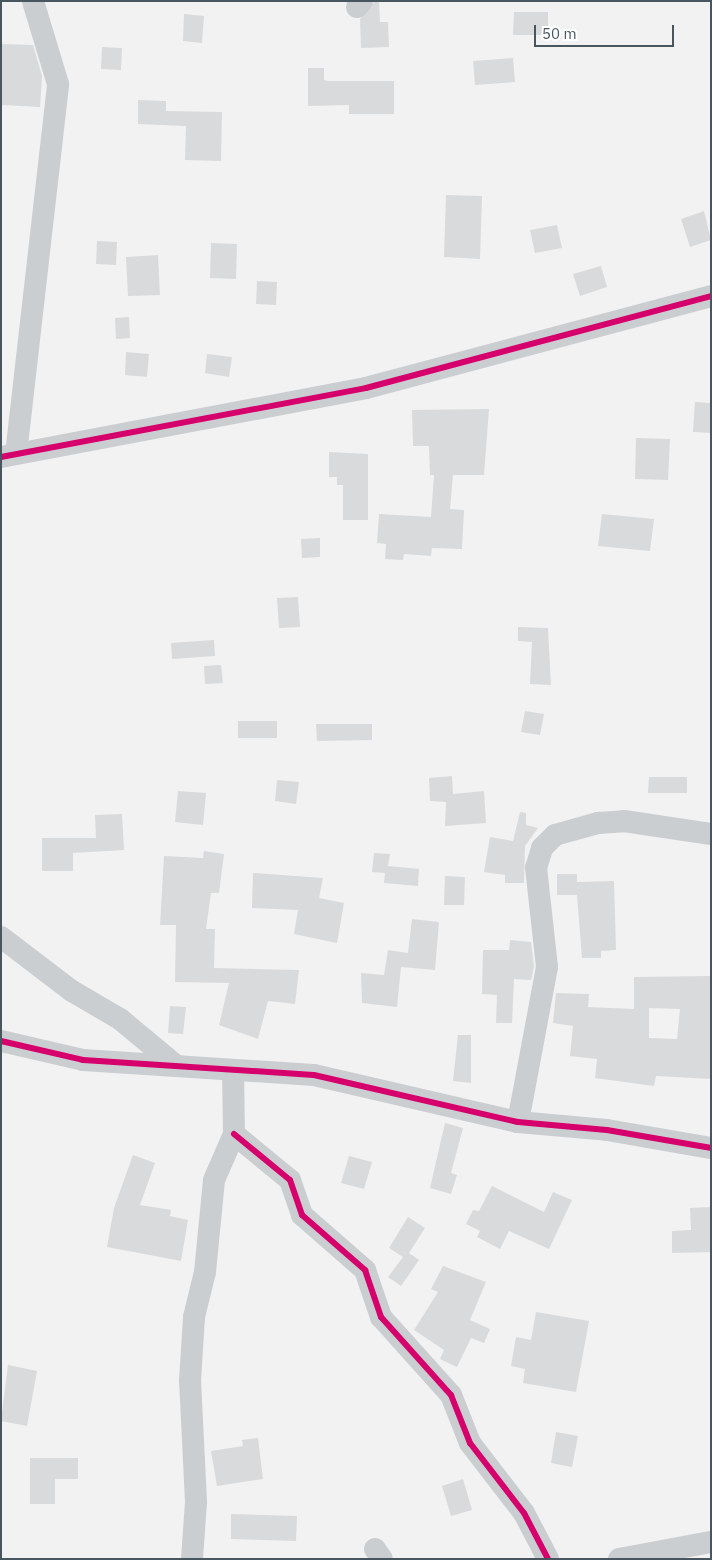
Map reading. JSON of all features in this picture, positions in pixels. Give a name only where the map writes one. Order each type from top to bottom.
[{"type":"street","points":[[33,1],[58,84],[8,456],[366,388],[711,296]]},
{"type":"street","points":[[518,1122],[547,967],[536,868],[542,848],[555,835],[598,823],[624,821],[711,834]]},
{"type":"street","points":[[1,937],[72,991],[120,1019],[174,1064]]},
{"type":"street","points":[[1,1041],[83,1060],[174,1064],[233,1071],[314,1075],[518,1122],[607,1130],[711,1148]]},
{"type":"street","points":[[192,1559],[196,1502],[190,1381],[194,1317],[204,1272],[214,1180],[234,1134],[233,1071]]},
{"type":"street","points":[[234,1134],[290,1180],[302,1215],[364,1270],[381,1318],[451,1395],[470,1443],[524,1513],[548,1559]]},
{"type":"street","points":[[619,1559],[711,1542]]},
{"type":"building","points":[[375,1],[379,1],[380,22],[388,22],[389,47],[361,48],[360,19]]},
{"type":"building","points":[[514,12],[548,12],[548,35],[513,35]]},
{"type":"building","points":[[184,14],[204,16],[202,43],[183,41]]},
{"type":"building","points":[[1,44],[33,45],[42,76],[40,107],[1,105]]},
{"type":"building","points":[[102,47],[122,48],[121,70],[101,69]]},
{"type":"building","points":[[513,58],[515,82],[475,85],[473,61]]},
{"type":"building","points":[[308,68],[324,68],[324,80],[328,81],[394,81],[394,114],[349,114],[349,105],[308,106]]},
{"type":"building","points":[[138,100],[166,101],[166,111],[222,112],[221,161],[185,160],[186,126],[138,124]]},
{"type":"building","points":[[446,195],[482,196],[480,259],[444,257]]},
{"type":"building","points":[[704,211],[711,240],[690,247],[681,219]]},
{"type":"building","points":[[557,225],[562,248],[535,253],[530,230]]},
{"type":"building","points":[[97,241],[117,242],[116,265],[96,264]]},
{"type":"building","points":[[211,243],[237,244],[236,279],[210,278]]},
{"type":"building","points":[[158,255],[160,295],[128,296],[126,257]]},
{"type":"building","points":[[601,266],[607,287],[580,296],[573,274]]},
{"type":"building","points":[[257,281],[277,282],[276,305],[256,304]]},
{"type":"building","points":[[129,317],[130,338],[116,339],[115,318]]},
{"type":"building","points":[[126,352],[149,354],[147,377],[125,375]]},
{"type":"building","points":[[207,354],[232,357],[229,377],[205,373]]},
{"type":"building","points":[[695,402],[711,403],[711,433],[693,432]]},
{"type":"building","points":[[489,409],[484,475],[453,475],[450,509],[464,510],[462,549],[432,548],[431,556],[404,554],[403,560],[385,559],[386,544],[377,543],[379,514],[431,517],[434,475],[430,475],[429,446],[413,446],[412,410]]},
{"type":"building","points":[[636,438],[670,439],[668,480],[635,479]]},
{"type":"building","points":[[329,452],[368,454],[368,520],[343,520],[343,485],[337,485],[337,477],[329,477]]},
{"type":"building","points":[[602,514],[654,519],[650,551],[598,546]]},
{"type":"building","points":[[320,538],[320,557],[302,558],[301,539]]},
{"type":"building","points":[[298,597],[300,627],[279,628],[277,598]]},
{"type":"building","points":[[518,627],[548,628],[551,685],[530,684],[532,642],[518,641]]},
{"type":"building","points":[[214,640],[215,656],[172,659],[171,643]]},
{"type":"building","points":[[221,665],[223,683],[205,684],[204,666]]},
{"type":"building","points":[[525,711],[544,714],[540,735],[521,732]]},
{"type":"building","points":[[238,721],[277,721],[277,738],[238,738]]},
{"type":"building","points":[[316,724],[372,724],[372,740],[317,741]]},
{"type":"building","points":[[452,776],[453,794],[484,791],[486,823],[445,826],[446,802],[430,801],[429,778]]},
{"type":"building","points":[[649,777],[687,777],[687,793],[648,793]]},
{"type":"building","points":[[277,780],[299,782],[296,804],[275,801]]},
{"type":"building","points":[[178,791],[206,793],[203,825],[175,822]]},
{"type":"building","points":[[520,812],[526,813],[526,825],[538,828],[525,846],[524,883],[505,883],[505,875],[484,872],[490,837],[513,841]]},
{"type":"building","points":[[122,814],[124,850],[73,853],[73,871],[42,871],[42,838],[96,838],[95,815]]},
{"type":"building","points":[[204,851],[224,854],[219,893],[211,893],[206,929],[215,929],[214,968],[299,970],[295,1004],[268,1001],[258,1039],[219,1025],[229,983],[175,982],[176,925],[160,925],[164,856],[203,858]]},
{"type":"building","points":[[374,853],[390,854],[388,866],[419,869],[418,886],[384,883],[385,873],[372,872]]},
{"type":"building","points":[[253,873],[323,878],[319,898],[344,903],[337,943],[294,934],[298,910],[252,908]]},
{"type":"building","points":[[557,874],[577,874],[577,882],[614,881],[616,950],[601,951],[601,958],[582,958],[577,895],[557,895]]},
{"type":"building","points":[[445,876],[465,877],[464,905],[444,905]]},
{"type":"building","points":[[412,919],[439,922],[435,970],[401,967],[397,1007],[362,1003],[361,973],[384,975],[388,950],[408,953]]},
{"type":"building","points":[[510,940],[531,942],[534,967],[531,980],[514,979],[512,1023],[496,1023],[497,995],[482,994],[483,950],[509,950]]},
{"type":"building","points":[[711,976],[711,1079],[656,1076],[654,1086],[595,1078],[597,1059],[570,1056],[573,1026],[553,1023],[556,993],[589,994],[588,1007],[634,1009],[634,977]],"holes":[[[649,1008],[680,1009],[677,1039],[649,1038]]]},
{"type":"building","points":[[170,1006],[186,1007],[183,1034],[168,1033]]},
{"type":"building","points":[[458,1035],[471,1035],[471,1083],[453,1081]]},
{"type":"building","points":[[445,1123],[463,1128],[451,1173],[457,1175],[451,1194],[430,1188]]},
{"type":"building","points":[[133,1155],[155,1163],[140,1205],[171,1210],[170,1216],[188,1220],[181,1261],[107,1247],[114,1208]]},
{"type":"building","points":[[349,1156],[372,1162],[364,1189],[341,1183]]},
{"type":"building","points":[[492,1186],[544,1212],[553,1192],[572,1200],[549,1249],[509,1231],[500,1249],[477,1237],[480,1231],[466,1224],[473,1210],[479,1211]]},
{"type":"building","points":[[711,1207],[711,1252],[672,1253],[672,1231],[691,1230],[690,1208]]},
{"type":"building","points":[[408,1217],[425,1228],[409,1253],[419,1260],[401,1286],[388,1277],[403,1257],[389,1248]]},
{"type":"building","points":[[443,1266],[486,1282],[470,1320],[490,1329],[484,1343],[471,1338],[457,1367],[440,1359],[444,1350],[414,1330],[438,1292],[431,1289]]},
{"type":"building","points":[[536,1312],[589,1321],[576,1392],[523,1383],[525,1369],[511,1366],[516,1337],[531,1340]]},
{"type":"building","points":[[8,1365],[37,1371],[27,1426],[1,1421]]},
{"type":"building","points":[[556,1432],[578,1436],[572,1467],[551,1463]]},
{"type":"building","points":[[258,1438],[263,1479],[217,1486],[211,1451],[243,1446],[242,1440]]},
{"type":"building","points":[[30,1458],[78,1458],[78,1479],[55,1479],[55,1504],[30,1504]]},
{"type":"building","points":[[463,1479],[472,1510],[451,1516],[442,1486]]},
{"type":"building","points":[[231,1514],[297,1516],[296,1541],[231,1539]]},
{"type":"cycle path","points":[[1,457],[366,388],[711,296]]},
{"type":"cycle path","points":[[1,1041],[83,1060],[314,1075],[518,1122],[607,1130],[711,1148]]},
{"type":"cycle path","points":[[234,1134],[290,1180],[302,1215],[365,1270],[381,1317],[451,1395],[470,1443],[524,1513],[548,1559]]}]
